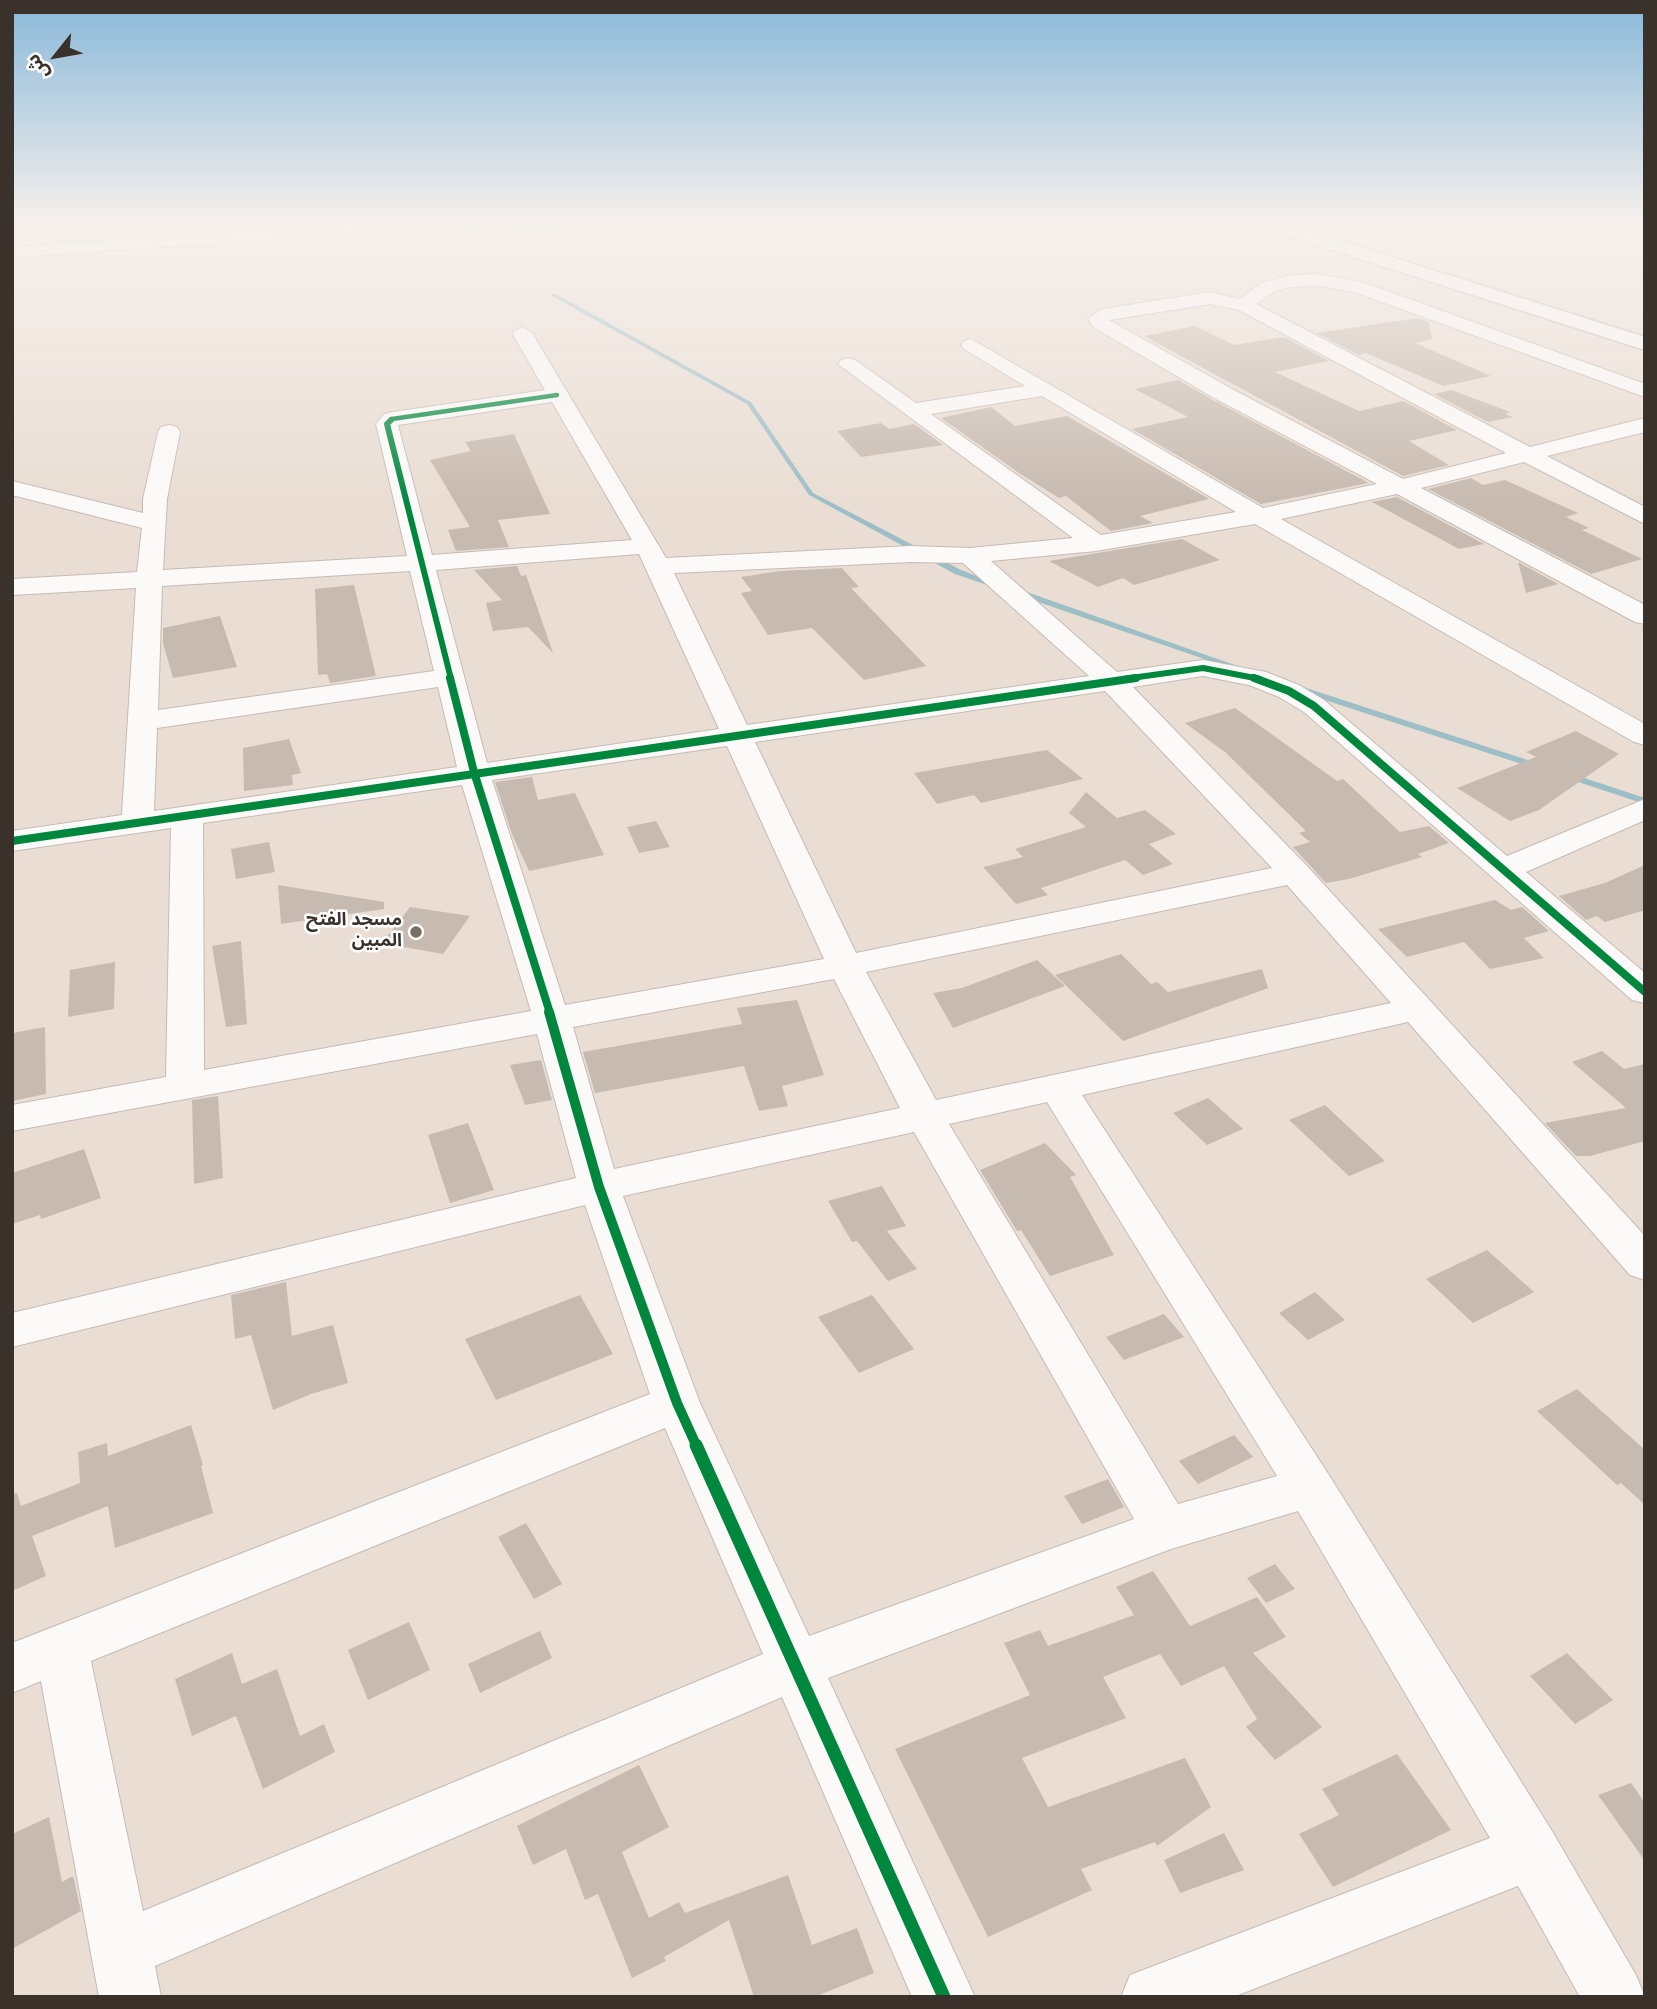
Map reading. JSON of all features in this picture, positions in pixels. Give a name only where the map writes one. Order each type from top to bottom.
[{"type":"street","points":[[1105,317],[1098,318],[1100,323],[1224,394],[1645,616]]},
{"type":"street","points":[[1265,317],[1645,517]]},
{"type":"street","points":[[1440,317],[1645,391]]},
{"type":"street","points":[[1560,317],[1645,344]]},
{"type":"street","points":[[522,333],[653,556],[845,966],[925,1116],[1166,1529]]},
{"type":"street","points":[[971,345],[1259,516],[1645,736]]},
{"type":"street","points":[[848,363],[1096,543]]},
{"type":"street","points":[[912,410],[1045,389]]},
{"type":"street","points":[[557,395],[399,416],[387,424],[474,772],[552,1021],[599,1187],[677,1403],[944,1997]]},
{"type":"street","points":[[12,587],[422,563],[653,556],[970,556],[1096,543],[1259,516],[1398,487],[1645,425]]},
{"type":"street","points":[[138,821],[153,523],[155,499],[169,432]]},
{"type":"street","points":[[12,488],[153,523]]},
{"type":"street","points":[[970,556],[1112,682],[1294,873],[1645,1264]]},
{"type":"street","points":[[12,841],[1203,668],[1231,671],[1289,691],[1314,706],[1645,992]]},
{"type":"street","points":[[142,721],[450,677]]},
{"type":"street","points":[[1504,869],[1645,808]]},
{"type":"street","points":[[185,1087],[187,814]]},
{"type":"street","points":[[12,1118],[845,966],[1294,873]]},
{"type":"street","points":[[12,1330],[599,1187],[1415,1009]]},
{"type":"street","points":[[1057,1087],[1310,1487],[1531,1852],[1614,1997]]},
{"type":"street","points":[[677,1403],[36,1658],[126,1973],[794,1666],[1166,1529],[1310,1487]]},
{"type":"street","points":[[1152,1997],[1531,1852]]},
{"type":"building","points":[[1418,318],[1429,322],[1432,339],[1415,343],[1491,376],[1443,386],[1366,353],[1359,355],[1316,333]]},
{"type":"building","points":[[1195,326],[1234,345],[1284,337],[1329,361],[1275,372],[1359,411],[1403,401],[1457,430],[1409,441],[1449,465],[1403,476],[1144,336]]},
{"type":"building","points":[[1178,380],[1369,483],[1261,504],[1132,429],[1188,417],[1135,389]]},
{"type":"building","points":[[1451,390],[1510,412],[1505,414],[1513,417],[1488,422],[1434,394]]},
{"type":"building","points":[[991,407],[1015,426],[1067,416],[1209,499],[1140,516],[1153,523],[1111,531],[1066,496],[1059,498],[941,418]]},
{"type":"building","points":[[881,423],[889,429],[914,424],[943,445],[861,457],[837,431]]},
{"type":"building","points":[[514,434],[550,514],[498,520],[509,547],[456,551],[448,530],[470,527],[430,460],[471,451],[465,442]]},
{"type":"building","points":[[1471,478],[1483,485],[1505,480],[1578,513],[1566,517],[1589,528],[1582,530],[1642,559],[1591,574],[1428,489]]},
{"type":"building","points":[[1397,497],[1484,544],[1459,549],[1372,502]]},
{"type":"building","points":[[1182,539],[1220,560],[1134,585],[1123,578],[1098,587],[1049,561]]},
{"type":"building","points":[[1518,562],[1558,584],[1526,593]]},
{"type":"building","points":[[517,566],[521,576],[526,575],[553,653],[528,627],[493,631],[486,603],[502,600],[474,570]]},
{"type":"building","points":[[842,568],[859,587],[851,588],[926,666],[864,680],[812,628],[768,635],[741,593],[752,591],[741,577],[780,571]]},
{"type":"building","points":[[354,585],[376,676],[330,683],[327,674],[318,675],[315,589]]},
{"type":"building","points":[[220,616],[237,667],[173,678],[163,643],[163,628]]},
{"type":"building","points":[[1235,708],[1337,781],[1343,779],[1400,832],[1429,826],[1449,843],[1418,854],[1422,857],[1349,879],[1326,883],[1293,847],[1310,842],[1299,833],[1306,831],[1225,752],[1185,723]]},
{"type":"building","points":[[1576,731],[1619,754],[1539,810],[1510,821],[1457,788],[1536,757],[1526,752]]},
{"type":"building","points":[[289,739],[301,773],[292,775],[293,785],[244,791],[243,748]]},
{"type":"building","points":[[1047,750],[1083,779],[981,803],[974,795],[937,804],[914,773]]},
{"type":"building","points":[[532,777],[538,800],[575,793],[604,855],[529,871],[512,834],[495,782]]},
{"type":"building","points":[[1086,792],[1117,818],[1145,810],[1176,834],[1149,844],[1173,864],[1143,875],[1125,860],[1041,888],[1048,895],[1016,904],[983,867],[1023,857],[1015,849],[1086,827],[1069,813]]},
{"type":"building","points":[[656,821],[670,847],[639,853],[627,827]]},
{"type":"building","points":[[269,842],[275,872],[236,879],[231,849]]},
{"type":"building","points":[[1645,865],[1645,910],[1605,922],[1597,916],[1586,920],[1559,896],[1605,883]]},
{"type":"building","points":[[278,885],[384,902],[384,909],[281,924]]},
{"type":"building","points":[[1495,900],[1511,910],[1522,907],[1549,931],[1524,938],[1544,958],[1490,969],[1464,942],[1407,957],[1378,929]]},
{"type":"building","points":[[410,907],[470,916],[443,954],[382,943]]},
{"type":"building","points":[[241,941],[247,1024],[226,1027],[212,946]]},
{"type":"building","points":[[1121,954],[1151,984],[1157,982],[1168,992],[1262,969],[1268,988],[1123,1041],[1055,975]]},
{"type":"building","points":[[1037,960],[1065,986],[953,1028],[933,993],[962,988]]},
{"type":"building","points":[[115,962],[114,1009],[68,1017],[70,970]]},
{"type":"building","points":[[797,1000],[824,1075],[782,1086],[788,1106],[759,1111],[744,1066],[595,1093],[583,1052],[742,1024],[737,1008]]},
{"type":"building","points":[[45,1027],[46,1094],[12,1101],[13,1033]]},
{"type":"building","points":[[1602,1051],[1624,1069],[1645,1064],[1645,1141],[1590,1156],[1576,1156],[1545,1123],[1626,1108],[1572,1062]]},
{"type":"building","points":[[541,1060],[552,1100],[525,1105],[510,1065]]},
{"type":"building","points":[[218,1096],[223,1178],[194,1184],[192,1100]]},
{"type":"building","points":[[1208,1098],[1243,1129],[1207,1145],[1173,1113]]},
{"type":"building","points":[[1325,1105],[1385,1161],[1349,1176],[1289,1120]]},
{"type":"building","points":[[468,1123],[494,1190],[450,1203],[428,1135]]},
{"type":"building","points":[[1045,1143],[1076,1175],[1070,1177],[1114,1255],[1050,1276],[1021,1230],[1017,1231],[980,1170]]},
{"type":"building","points":[[84,1149],[101,1198],[41,1219],[40,1215],[12,1224],[12,1173]]},
{"type":"building","points":[[882,1186],[906,1226],[887,1231],[917,1269],[888,1281],[857,1241],[852,1242],[828,1201]]},
{"type":"building","points":[[1487,1250],[1534,1292],[1473,1323],[1426,1279]]},
{"type":"building","points":[[286,1282],[292,1336],[333,1325],[348,1383],[311,1394],[273,1410],[251,1335],[235,1339],[231,1295]]},
{"type":"building","points":[[1315,1292],[1345,1320],[1308,1340],[1279,1313]]},
{"type":"building","points":[[580,1295],[613,1354],[496,1400],[465,1339]]},
{"type":"building","points":[[872,1295],[914,1349],[859,1373],[818,1317]]},
{"type":"building","points":[[1164,1314],[1184,1337],[1124,1360],[1106,1337]]},
{"type":"building","points":[[1577,1389],[1645,1450],[1645,1505],[1621,1483],[1617,1485],[1537,1411]]},
{"type":"building","points":[[191,1425],[213,1513],[115,1548],[108,1506],[32,1536],[46,1576],[12,1591],[12,1494],[17,1493],[21,1506],[80,1483],[78,1452],[107,1443],[108,1456]]},
{"type":"building","points":[[1234,1435],[1253,1457],[1198,1484],[1179,1461]]},
{"type":"building","points":[[1108,1479],[1124,1507],[1082,1524],[1064,1496]]},
{"type":"building","points":[[526,1523],[562,1584],[534,1599],[498,1537]]},
{"type":"building","points":[[1275,1564],[1295,1589],[1266,1603],[1247,1578]]},
{"type":"building","points":[[1153,1571],[1190,1626],[1257,1597],[1286,1637],[1253,1653],[1322,1727],[1275,1760],[1246,1727],[1257,1719],[1224,1666],[1181,1686],[1160,1654],[1103,1677],[1126,1718],[1022,1758],[1048,1807],[1185,1758],[1211,1807],[1157,1846],[1155,1842],[1081,1869],[1092,1890],[988,1937],[895,1749],[1030,1695],[1004,1643],[1040,1630],[1048,1646],[1134,1615],[1116,1587]]},
{"type":"building","points":[[409,1622],[430,1670],[368,1700],[348,1650]]},
{"type":"building","points":[[540,1631],[552,1658],[480,1693],[468,1664]]},
{"type":"building","points":[[232,1653],[242,1684],[277,1669],[300,1736],[324,1724],[335,1752],[263,1789],[236,1716],[192,1736],[175,1679]]},
{"type":"building","points":[[1567,1653],[1613,1700],[1575,1724],[1530,1676]]},
{"type":"building","points":[[1397,1754],[1451,1830],[1333,1887],[1299,1834],[1339,1815],[1322,1789]]},
{"type":"building","points":[[639,1765],[669,1827],[622,1852],[649,1918],[679,1902],[685,1913],[788,1875],[812,1945],[857,1928],[874,1973],[814,1997],[754,1997],[729,1920],[664,1957],[666,1961],[632,1978],[598,1894],[585,1900],[566,1849],[533,1865],[517,1826]]},
{"type":"building","points":[[1631,1783],[1645,1803],[1645,1861],[1598,1795]]},
{"type":"building","points":[[49,1817],[62,1882],[73,1876],[81,1911],[12,1949],[12,1834]]},
{"type":"building","points":[[1224,1833],[1244,1870],[1180,1893],[1164,1860]]},
{"type":"waterway","points":[[593,317],[749,403],[811,494],[958,572],[993,584]]},
{"type":"waterway","points":[[1018,592],[1245,670]]},
{"type":"waterway","points":[[1300,689],[1537,766]]},
{"type":"waterway","points":[[1569,776],[1645,801]]},
{"type":"cycle path","points":[[557,395],[392,419],[387,424],[474,772],[552,1021],[599,1187],[677,1403],[944,1997]]},
{"type":"cycle path","points":[[12,841],[1203,668],[1256,678],[1289,691],[1314,706],[1645,992]]},
{"type":"place","name":"مسجد الفتح المبين","points":[[416,932]]}]
